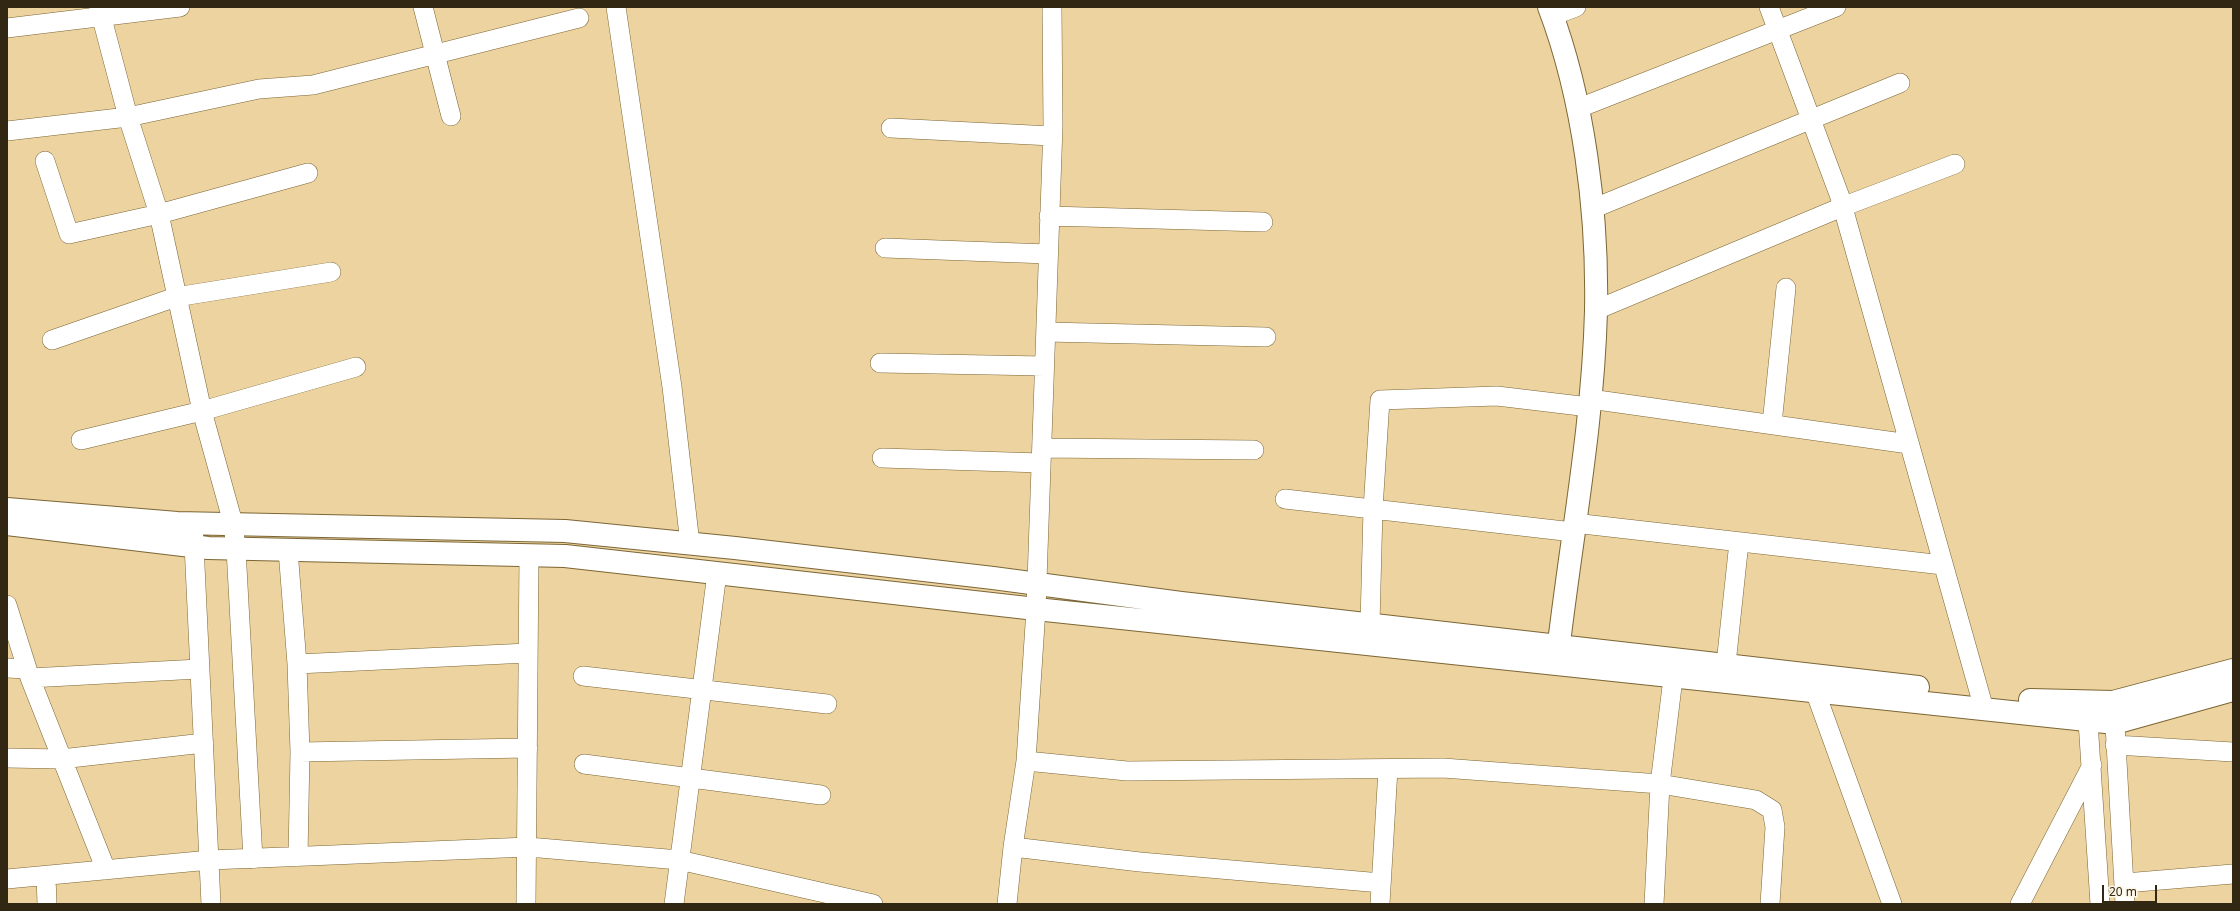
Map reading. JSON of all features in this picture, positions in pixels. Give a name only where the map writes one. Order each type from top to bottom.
[{"type":"street","points":[[7,28],[100,12],[180,7]]},
{"type":"street","points":[[423,7],[451,116]]},
{"type":"street","points":[[616,7],[672,387],[690,544]]},
{"type":"street","points":[[1007,904],[1013,847],[1026,762],[1036,609],[1050,216],[1052,136],[1052,7]]},
{"type":"street","points":[[1558,655],[1589,403],[1596,310],[1592,209],[1579,108],[1551,11],[1576,7]]},
{"type":"street","points":[[1769,7],[1842,207],[1982,701]]},
{"type":"street","points":[[1579,108],[1836,7]]},
{"type":"street","points":[[100,12],[128,117],[159,214],[202,411],[233,523],[236,549],[253,859]]},
{"type":"street","points":[[7,132],[128,117],[259,89],[313,85],[579,18]]},
{"type":"street","points":[[1592,209],[1900,83]]},
{"type":"street","points":[[891,128],[1052,136]]},
{"type":"street","points":[[45,161],[68,234],[159,214],[308,173]]},
{"type":"street","points":[[1596,310],[1842,207],[1955,164]]},
{"type":"street","points":[[1050,216],[1263,222]]},
{"type":"street","points":[[885,248],[1048,254]]},
{"type":"street","points":[[52,340],[176,297],[332,272]]},
{"type":"street","points":[[1772,424],[1786,288]]},
{"type":"street","points":[[1046,332],[1266,337]]},
{"type":"street","points":[[880,363],[1044,366]]},
{"type":"street","points":[[81,440],[202,411],[356,367]]},
{"type":"street","points":[[1370,624],[1373,509],[1380,400],[1497,396],[1589,403],[1772,424],[1909,444]]},
{"type":"street","points":[[882,458],[1042,456],[1254,450]]},
{"type":"street","points":[[1285,499],[1373,509],[1739,542],[1943,565]]},
{"type":"street","points":[[7,509],[193,523],[564,531],[690,544],[1370,624],[1558,655]]},
{"type":"street","points":[[193,523],[192,546],[204,743],[211,904]]},
{"type":"street","points":[[7,524],[192,546],[236,549],[565,556],[1036,609],[1558,655],[1674,667],[1814,691],[1982,701],[2088,711],[2115,726],[2233,752]]},
{"type":"street","points":[[1726,664],[1739,542]]},
{"type":"street","points":[[288,550],[297,664],[300,752],[298,857]]},
{"type":"street","points":[[526,904],[528,847],[529,555]]},
{"type":"street","points":[[674,904],[717,573]]},
{"type":"street","points":[[7,606],[28,674],[106,870]]},
{"type":"street","points":[[297,664],[528,653]]},
{"type":"street","points":[[1674,667],[1726,664],[1982,701]]},
{"type":"street","points":[[1654,904],[1660,784],[1674,667]]},
{"type":"street","points":[[7,668],[28,674],[199,669]]},
{"type":"street","points":[[2020,904],[2091,765],[2115,726],[2233,670]]},
{"type":"street","points":[[583,676],[827,704]]},
{"type":"street","points":[[2115,726],[2233,690]]},
{"type":"street","points":[[1814,691],[1892,904]]},
{"type":"street","points":[[2088,711],[2100,904]]},
{"type":"street","points":[[2115,726],[2125,904]]},
{"type":"street","points":[[7,758],[62,759],[204,743]]},
{"type":"street","points":[[300,752],[528,748]]},
{"type":"street","points":[[1026,762],[1127,771],[1443,768],[1660,784],[1756,800],[1772,810],[1776,827],[1770,904]]},
{"type":"street","points":[[584,764],[820,795]]},
{"type":"street","points":[[1380,904],[1388,769]]},
{"type":"street","points":[[7,879],[210,860],[528,847],[679,860],[873,904]]},
{"type":"street","points":[[1013,847],[1140,862],[1381,883]]},
{"type":"street","points":[[2124,883],[2233,874]]},
{"type":"street","points":[[46,876],[47,904]]}]
